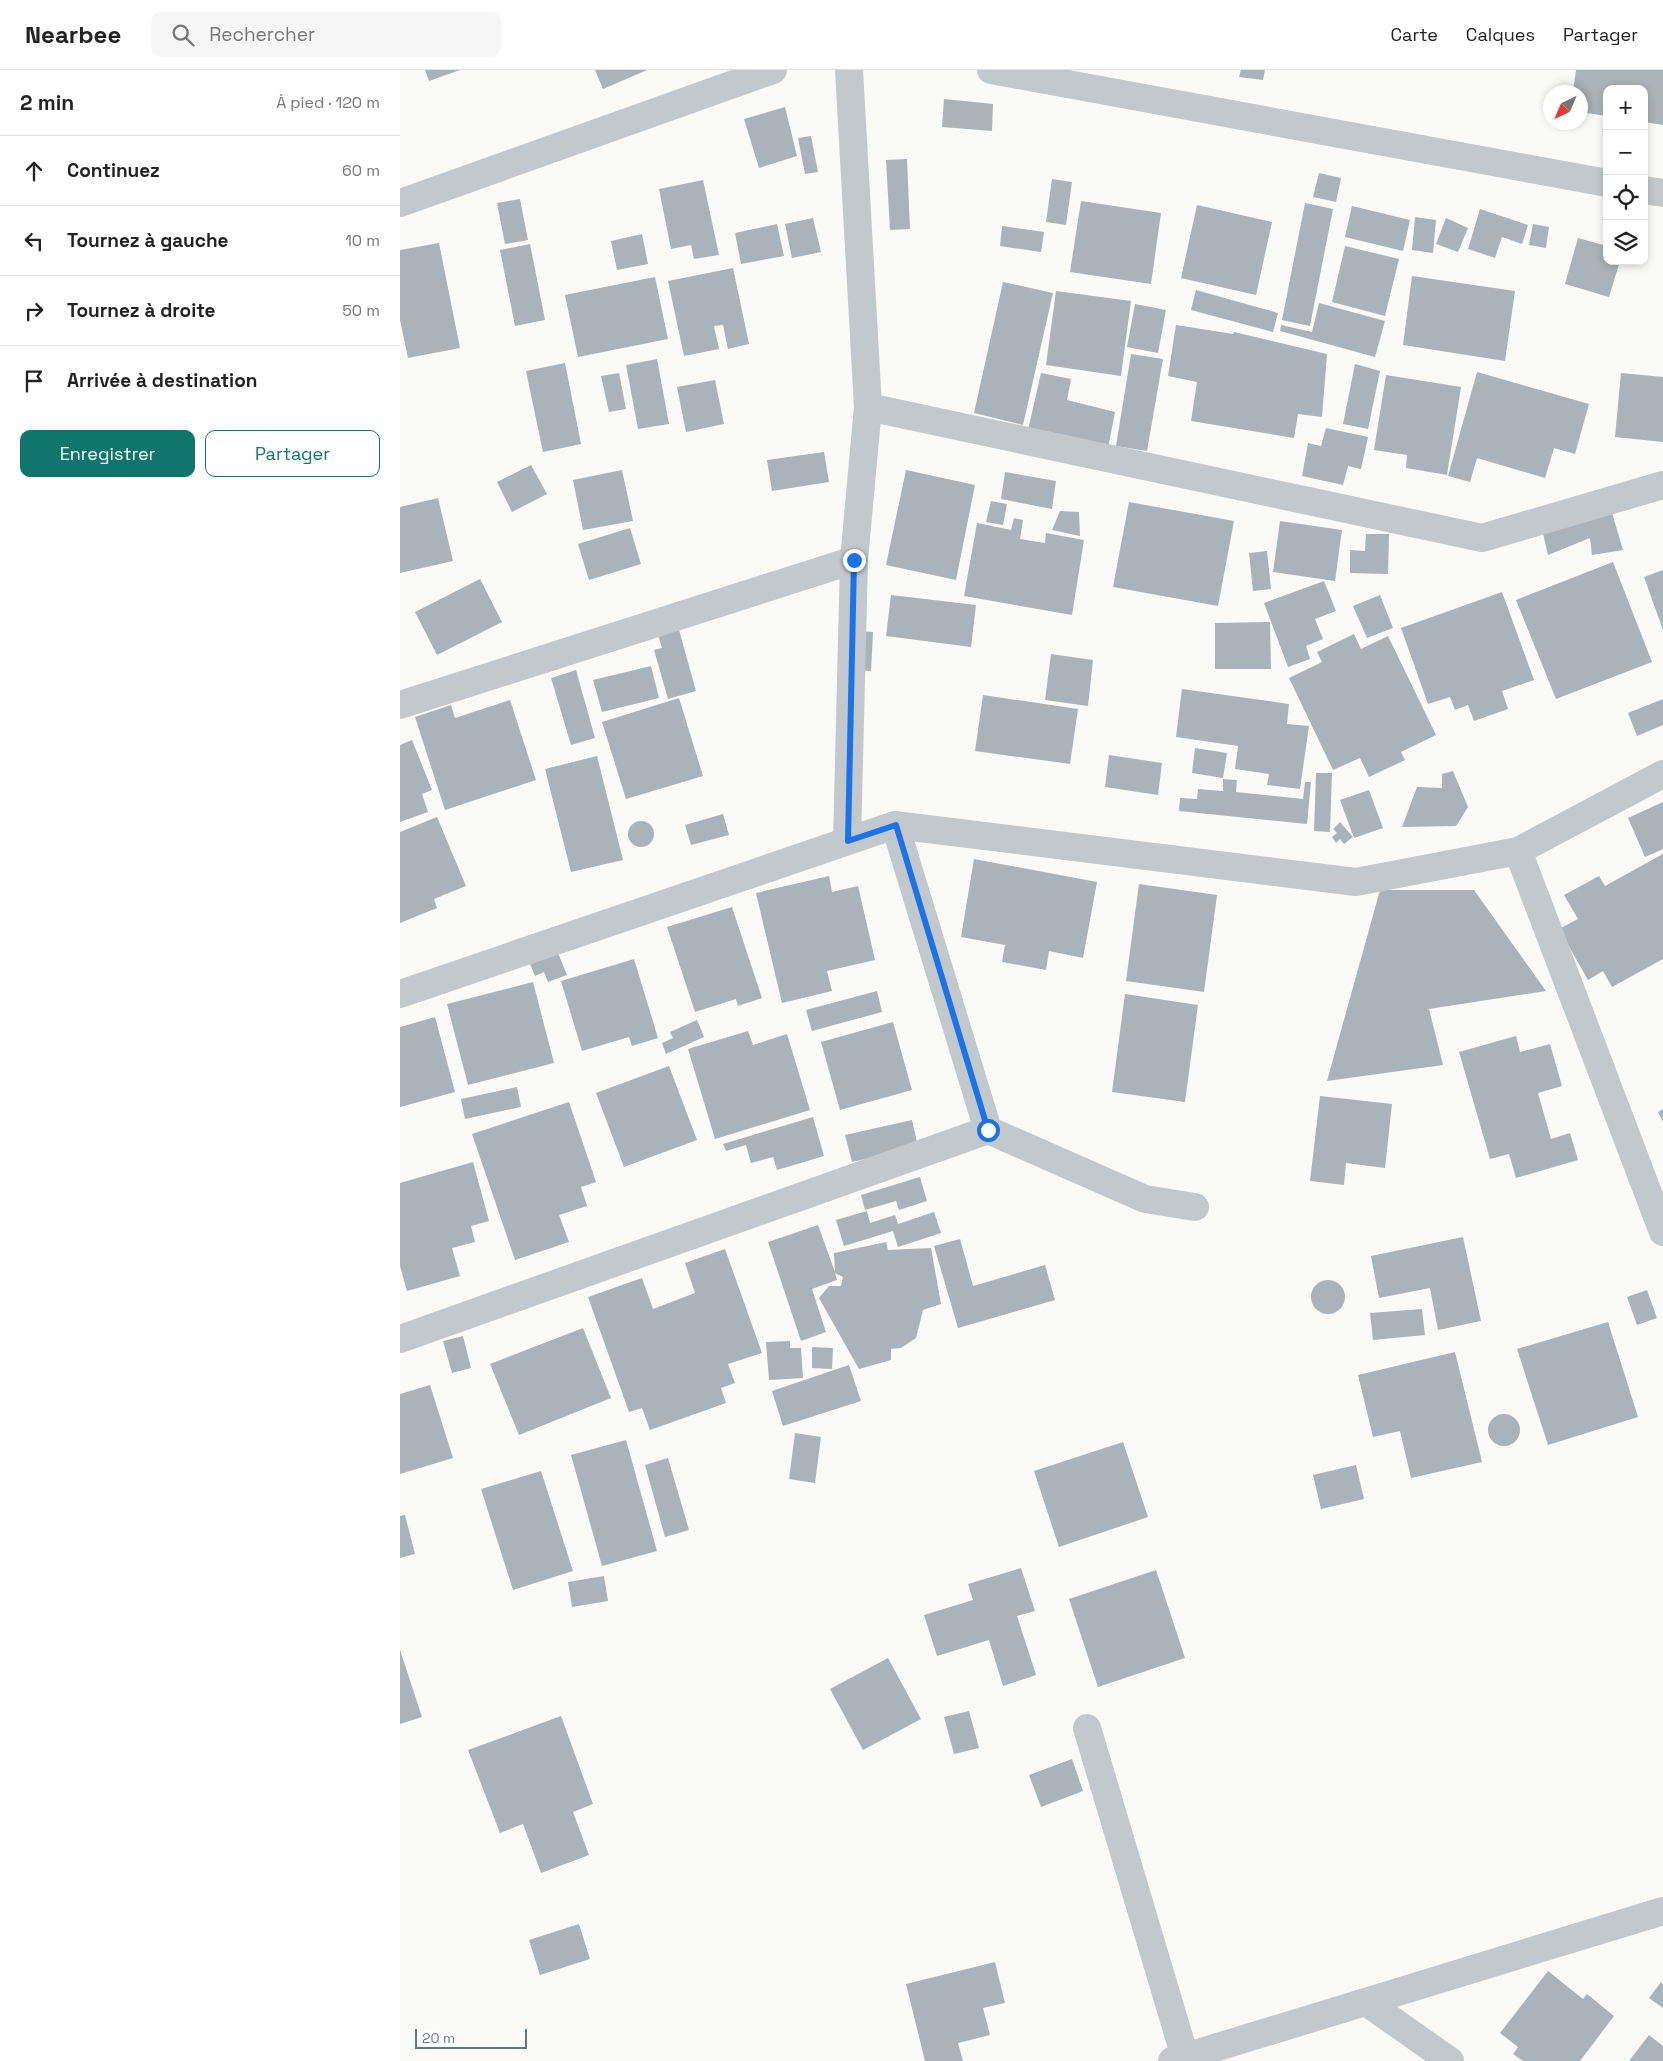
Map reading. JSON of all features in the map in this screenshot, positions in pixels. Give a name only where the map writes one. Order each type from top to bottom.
[{"type":"street","points":[[400,203],[773,70]]},
{"type":"street","points":[[848,841],[854,560],[868,407],[849,70]]},
{"type":"street","points":[[990,70],[1603,182]]},
{"type":"street","points":[[1648,191],[1663,193]]},
{"type":"street","points":[[868,407],[1482,538],[1663,485]]},
{"type":"street","points":[[400,705],[854,560]]},
{"type":"street","points":[[400,994],[896,825],[1356,882],[1518,851],[1663,774]]},
{"type":"street","points":[[896,825],[988,1130]]},
{"type":"street","points":[[1518,851],[1663,1232]]},
{"type":"street","points":[[400,1339],[988,1130],[1145,1199],[1195,1207]]},
{"type":"street","points":[[1087,1728],[1179,2059],[1222,2054],[1366,2002],[1663,1911]]},
{"type":"street","points":[[1366,2002],[1450,2061]]},
{"type":"building","points":[[425,70],[460,70],[429,81]]},
{"type":"building","points":[[595,70],[647,70],[603,89]]},
{"type":"building","points":[[1241,70],[1265,70],[1263,80],[1239,77]]},
{"type":"building","points":[[1576,70],[1663,70],[1663,125],[1648,123],[1648,85],[1603,85],[1603,115],[1588,113],[1588,85],[1574,85]]},
{"type":"building","points":[[944,99],[993,104],[992,131],[942,127]]},
{"type":"building","points":[[785,107],[797,156],[759,168],[744,119]]},
{"type":"building","points":[[811,136],[818,172],[805,174],[798,138]]},
{"type":"building","points":[[907,159],[910,229],[890,230],[886,160]]},
{"type":"building","points":[[1319,173],[1341,178],[1336,202],[1313,197]]},
{"type":"building","points":[[1052,179],[1072,182],[1066,225],[1046,222]]},
{"type":"building","points":[[703,180],[719,255],[694,259],[691,245],[671,249],[659,189]]},
{"type":"building","points":[[520,199],[528,240],[505,244],[497,203]]},
{"type":"building","points":[[1081,201],[1161,213],[1151,284],[1070,272]]},
{"type":"building","points":[[1305,203],[1333,209],[1310,326],[1282,320]]},
{"type":"building","points":[[1197,205],[1272,222],[1256,295],[1181,278]]},
{"type":"building","points":[[1352,206],[1410,220],[1403,251],[1345,237]]},
{"type":"building","points":[[1480,209],[1528,225],[1522,244],[1502,237],[1495,258],[1468,249]]},
{"type":"building","points":[[1415,217],[1436,220],[1433,253],[1412,250]]},
{"type":"building","points":[[813,218],[821,252],[792,258],[785,224]]},
{"type":"building","points":[[1446,218],[1468,228],[1458,252],[1436,244]]},
{"type":"building","points":[[777,224],[784,256],[741,264],[735,233]]},
{"type":"building","points":[[1533,224],[1549,227],[1546,248],[1529,245]]},
{"type":"building","points":[[1002,226],[1044,232],[1041,252],[1000,246]]},
{"type":"building","points":[[642,234],[648,264],[617,270],[611,241]]},
{"type":"building","points":[[1578,238],[1603,245],[1603,265],[1619,265],[1609,297],[1565,284]]},
{"type":"building","points":[[439,243],[460,348],[408,358],[400,320],[400,250]]},
{"type":"building","points":[[530,244],[545,320],[515,326],[500,250]]},
{"type":"building","points":[[1345,246],[1399,259],[1385,316],[1332,302]]},
{"type":"building","points":[[733,268],[749,344],[728,349],[723,325],[714,326],[719,349],[684,356],[668,281]]},
{"type":"building","points":[[1412,276],[1515,291],[1505,361],[1403,345]]},
{"type":"building","points":[[655,277],[668,339],[578,357],[565,295]]},
{"type":"building","points":[[1003,282],[1053,293],[1023,425],[974,413]]},
{"type":"building","points":[[1196,290],[1278,313],[1273,332],[1191,310]]},
{"type":"building","points":[[1056,291],[1131,301],[1121,376],[1046,365]]},
{"type":"building","points":[[1319,303],[1385,321],[1375,357],[1280,331],[1281,325],[1312,332]]},
{"type":"building","points":[[1135,304],[1166,310],[1158,353],[1127,347]]},
{"type":"building","points":[[1176,325],[1233,334],[1234,332],[1327,354],[1322,417],[1298,414],[1294,438],[1191,421],[1197,382],[1168,376]]},
{"type":"building","points":[[1131,354],[1163,359],[1147,451],[1116,446]]},
{"type":"building","points":[[657,359],[669,424],[638,429],[626,365]]},
{"type":"building","points":[[565,363],[581,444],[543,452],[526,371]]},
{"type":"building","points":[[1355,364],[1380,371],[1368,429],[1343,424]]},
{"type":"building","points":[[1477,372],[1589,404],[1575,454],[1554,448],[1545,478],[1477,458],[1470,482],[1448,476]]},
{"type":"building","points":[[619,373],[626,409],[609,412],[601,376]]},
{"type":"building","points":[[1041,373],[1071,379],[1067,400],[1115,412],[1108,448],[1028,430]]},
{"type":"building","points":[[1621,373],[1663,377],[1663,442],[1615,437]]},
{"type":"building","points":[[1386,375],[1461,387],[1447,475],[1406,468],[1407,455],[1374,450]]},
{"type":"building","points":[[715,380],[724,424],[686,432],[677,387]]},
{"type":"building","points":[[1326,428],[1368,437],[1361,469],[1348,466],[1343,485],[1302,476],[1308,443],[1321,446]]},
{"type":"building","points":[[824,452],[829,482],[772,491],[767,460]]},
{"type":"building","points":[[531,465],[547,494],[512,512],[497,482]]},
{"type":"building","points":[[622,470],[633,521],[583,530],[573,480]]},
{"type":"building","points":[[906,470],[975,485],[956,580],[886,565]]},
{"type":"building","points":[[1005,472],[1056,481],[1052,509],[1001,499]]},
{"type":"building","points":[[438,498],[453,561],[400,573],[400,507]]},
{"type":"building","points":[[991,501],[1007,504],[1003,525],[986,522]]},
{"type":"building","points":[[1129,502],[1234,521],[1218,606],[1113,587]]},
{"type":"building","points":[[1610,506],[1623,550],[1592,555],[1590,538],[1548,555],[1541,525]]},
{"type":"building","points":[[1060,511],[1079,512],[1080,536],[1052,530]]},
{"type":"building","points":[[1014,518],[1023,520],[1020,539],[1045,543],[1046,533],[1084,540],[1072,615],[964,596],[977,523],[1011,530]]},
{"type":"building","points":[[1280,521],[1342,530],[1335,581],[1273,572]]},
{"type":"building","points":[[630,528],[641,564],[589,580],[578,544]]},
{"type":"building","points":[[1366,534],[1389,534],[1388,574],[1350,573],[1350,550],[1365,551]]},
{"type":"building","points":[[1267,551],[1271,589],[1253,591],[1249,553]]},
{"type":"building","points":[[1613,562],[1652,662],[1556,699],[1516,600]]},
{"type":"building","points":[[1663,570],[1663,630],[1644,577]]},
{"type":"building","points":[[480,579],[502,622],[437,655],[415,612]]},
{"type":"building","points":[[1324,581],[1336,611],[1315,619],[1323,639],[1306,646],[1310,659],[1288,667],[1264,603]]},
{"type":"building","points":[[1502,592],[1534,680],[1502,691],[1508,709],[1474,721],[1468,705],[1455,710],[1450,697],[1428,704],[1401,628]]},
{"type":"building","points":[[891,595],[976,605],[971,647],[886,636]]},
{"type":"building","points":[[1380,595],[1393,628],[1367,638],[1353,606]]},
{"type":"building","points":[[1270,622],[1271,669],[1215,669],[1215,623]]},
{"type":"building","points":[[679,630],[696,691],[668,699],[654,650],[662,648],[658,635]]},
{"type":"building","points":[[859,631],[873,632],[871,671],[857,670]]},
{"type":"building","points":[[1354,634],[1361,649],[1388,636],[1436,735],[1401,752],[1405,760],[1369,777],[1360,758],[1333,770],[1289,678],[1322,662],[1317,652]]},
{"type":"building","points":[[1051,654],[1093,660],[1088,706],[1045,700]]},
{"type":"building","points":[[651,666],[659,698],[602,712],[593,680]]},
{"type":"building","points":[[576,670],[595,738],[571,745],[551,678]]},
{"type":"building","points":[[1182,689],[1289,704],[1287,724],[1309,726],[1300,789],[1267,785],[1269,774],[1235,769],[1238,746],[1176,737]]},
{"type":"building","points":[[983,695],[1078,709],[1070,764],[975,751]]},
{"type":"building","points":[[679,698],[703,776],[626,799],[602,722]]},
{"type":"building","points":[[1663,699],[1663,725],[1637,736],[1628,713]]},
{"type":"building","points":[[510,700],[536,780],[445,810],[415,717],[451,705],[455,718]]},
{"type":"building","points":[[412,740],[432,790],[422,794],[428,812],[400,822],[400,745]]},
{"type":"building","points":[[1195,748],[1227,753],[1223,778],[1192,773]]},
{"type":"building","points":[[1109,755],[1162,763],[1158,795],[1105,787]]},
{"type":"building","points":[[597,756],[623,860],[571,872],[545,769]]},
{"type":"building","points":[[1453,771],[1468,807],[1456,826],[1402,827],[1417,787],[1442,788],[1442,774]]},
{"type":"building","points":[[1316,773],[1332,773],[1330,832],[1314,831]]},
{"type":"building","points":[[1223,779],[1237,780],[1236,792],[1303,799],[1305,782],[1311,782],[1307,824],[1179,811],[1180,798],[1197,799],[1198,789],[1223,791]]},
{"type":"building","points":[[1369,790],[1383,828],[1354,838],[1340,800]]},
{"type":"building","points":[[1663,802],[1663,849],[1645,857],[1628,818]]},
{"type":"building","points":[[723,814],[729,835],[691,845],[685,825]]},
{"type":"building","points":[[437,817],[466,886],[434,899],[437,908],[400,923],[400,832]]},
{"type":"building","points":[[641,821],[650,825],[654,834],[650,843],[641,847],[632,843],[628,834],[632,825]]},
{"type":"building","points":[[1340,822],[1353,837],[1344,844],[1340,839],[1336,843],[1332,837],[1337,833],[1333,829]]},
{"type":"building","points":[[1663,854],[1663,959],[1612,987],[1603,971],[1588,980],[1559,929],[1578,919],[1564,895],[1599,876],[1605,886]]},
{"type":"building","points":[[974,859],[1097,882],[1083,958],[1049,951],[1046,970],[1002,962],[1005,945],[961,937]]},
{"type":"building","points":[[829,876],[832,892],[858,886],[875,960],[827,971],[832,991],[782,1003],[756,893]]},
{"type":"building","points":[[1139,884],[1217,895],[1204,992],[1126,981]]},
{"type":"building","points":[[1380,890],[1474,890],[1546,991],[1429,1009],[1443,1065],[1327,1081]]},
{"type":"building","points":[[732,907],[762,998],[738,1006],[736,999],[695,1012],[667,927]]},
{"type":"building","points":[[556,948],[567,975],[548,982],[544,972],[535,976],[528,959]]},
{"type":"building","points":[[634,959],[658,1038],[632,1046],[629,1037],[582,1051],[561,981]]},
{"type":"building","points":[[533,982],[554,1063],[468,1085],[447,1004]]},
{"type":"building","points":[[877,991],[882,1012],[812,1031],[806,1010]]},
{"type":"building","points":[[1125,994],[1198,1005],[1185,1102],[1112,1092]]},
{"type":"building","points":[[435,1017],[455,1092],[400,1107],[400,1027]]},
{"type":"building","points":[[697,1020],[704,1037],[666,1054],[662,1043],[673,1038],[670,1032]]},
{"type":"building","points":[[893,1022],[912,1090],[840,1110],[821,1042]]},
{"type":"building","points":[[748,1031],[753,1045],[787,1034],[810,1110],[715,1139],[688,1049]]},
{"type":"building","points":[[1516,1036],[1520,1052],[1550,1044],[1562,1086],[1538,1093],[1551,1139],[1570,1133],[1578,1160],[1516,1178],[1509,1154],[1490,1159],[1459,1052]]},
{"type":"building","points":[[669,1066],[697,1140],[624,1167],[596,1093]]},
{"type":"building","points":[[517,1087],[521,1107],[465,1119],[461,1099]]},
{"type":"building","points":[[1320,1096],[1392,1104],[1385,1168],[1346,1163],[1344,1185],[1310,1181]]},
{"type":"building","points":[[569,1102],[596,1182],[581,1187],[587,1206],[559,1215],[569,1242],[515,1260],[472,1134]]},
{"type":"building","points":[[1663,1109],[1663,1122],[1658,1112]]},
{"type":"building","points":[[813,1117],[824,1156],[777,1170],[773,1157],[751,1163],[746,1145],[726,1151],[723,1144]]},
{"type":"building","points":[[912,1120],[918,1147],[852,1162],[845,1135]]},
{"type":"building","points":[[473,1162],[489,1221],[471,1226],[475,1242],[452,1248],[460,1276],[407,1291],[400,1266],[400,1183]]},
{"type":"building","points":[[920,1177],[927,1201],[899,1210],[896,1201],[865,1210],[861,1195]]},
{"type":"building","points":[[867,1211],[870,1223],[895,1215],[898,1224],[934,1212],[941,1233],[898,1247],[893,1231],[844,1246],[836,1220]]},
{"type":"building","points":[[818,1225],[835,1272],[834,1253],[886,1242],[888,1250],[931,1248],[941,1304],[923,1310],[916,1338],[901,1348],[891,1349],[891,1360],[859,1369],[819,1298],[829,1286],[841,1286],[843,1277],[835,1273],[837,1280],[812,1289],[826,1332],[801,1341],[768,1242]]},
{"type":"building","points":[[1463,1237],[1481,1321],[1438,1330],[1430,1288],[1379,1298],[1371,1256]]},
{"type":"building","points":[[960,1239],[973,1286],[1045,1265],[1055,1300],[958,1328],[934,1246]]},
{"type":"building","points":[[725,1249],[762,1353],[728,1364],[735,1383],[721,1388],[726,1403],[650,1430],[642,1408],[629,1412],[588,1297],[642,1278],[653,1309],[695,1293],[685,1263]]},
{"type":"building","points":[[1328,1280],[1340,1285],[1345,1297],[1340,1309],[1328,1314],[1316,1309],[1311,1297],[1316,1285]]},
{"type":"building","points":[[1647,1290],[1657,1318],[1637,1325],[1627,1297]]},
{"type":"building","points":[[1422,1309],[1425,1335],[1373,1340],[1370,1313]]},
{"type":"building","points":[[1608,1322],[1638,1417],[1548,1445],[1517,1349]]},
{"type":"building","points":[[583,1328],[611,1398],[519,1435],[490,1364]]},
{"type":"building","points":[[463,1336],[471,1368],[452,1373],[443,1341]]},
{"type":"building","points":[[790,1341],[790,1348],[801,1348],[803,1378],[769,1380],[766,1342]]},
{"type":"building","points":[[812,1347],[833,1348],[832,1369],[812,1368]]},
{"type":"building","points":[[1455,1352],[1482,1462],[1411,1478],[1400,1431],[1373,1437],[1358,1375]]},
{"type":"building","points":[[849,1365],[861,1401],[783,1426],[772,1391]]},
{"type":"building","points":[[430,1385],[453,1458],[400,1474],[400,1394]]},
{"type":"building","points":[[1504,1414],[1510,1415],[1515,1419],[1519,1424],[1519,1436],[1515,1441],[1510,1445],[1504,1446],[1498,1445],[1493,1441],[1489,1436],[1488,1430],[1489,1424],[1493,1419],[1498,1415]]},
{"type":"building","points":[[795,1433],[821,1437],[815,1483],[789,1479]]},
{"type":"building","points":[[626,1440],[657,1551],[602,1566],[571,1455]]},
{"type":"building","points":[[1123,1442],[1148,1517],[1059,1547],[1034,1471]]},
{"type":"building","points":[[668,1458],[689,1530],[665,1537],[645,1465]]},
{"type":"building","points":[[1356,1465],[1364,1499],[1321,1509],[1313,1475]]},
{"type":"building","points":[[541,1471],[573,1571],[513,1590],[481,1489]]},
{"type":"building","points":[[405,1515],[415,1554],[400,1558],[400,1516]]},
{"type":"building","points":[[1021,1568],[1035,1611],[1017,1616],[1036,1675],[1003,1686],[989,1640],[937,1656],[924,1615],[973,1600],[968,1584]]},
{"type":"building","points":[[1156,1570],[1185,1658],[1098,1687],[1069,1599]]},
{"type":"building","points":[[604,1576],[608,1601],[572,1607],[568,1582]]},
{"type":"building","points":[[400,1650],[422,1717],[400,1724]]},
{"type":"building","points":[[888,1658],[921,1719],[863,1750],[830,1689]]},
{"type":"building","points":[[969,1711],[979,1748],[954,1754],[944,1717]]},
{"type":"building","points":[[561,1716],[593,1804],[573,1812],[589,1855],[541,1873],[523,1824],[500,1833],[468,1750]]},
{"type":"building","points":[[1072,1759],[1083,1791],[1041,1807],[1029,1775]]},
{"type":"building","points":[[579,1924],[590,1959],[540,1975],[529,1940]]},
{"type":"building","points":[[995,1962],[1005,2003],[983,2008],[990,2035],[958,2043],[963,2061],[925,2061],[906,1984]]},
{"type":"building","points":[[1548,1971],[1583,1999],[1587,1994],[1614,2016],[1580,2061],[1523,2061],[1513,2054],[1518,2047],[1500,2033]]},
{"type":"building","points":[[1661,1982],[1663,1984],[1663,2008],[1649,1998]]},
{"type":"building","points":[[1649,2035],[1663,2046],[1663,2061],[1629,2061]]},
{"type":"route","points":[[854,560],[848,841],[896,825],[988,1130]]}]
